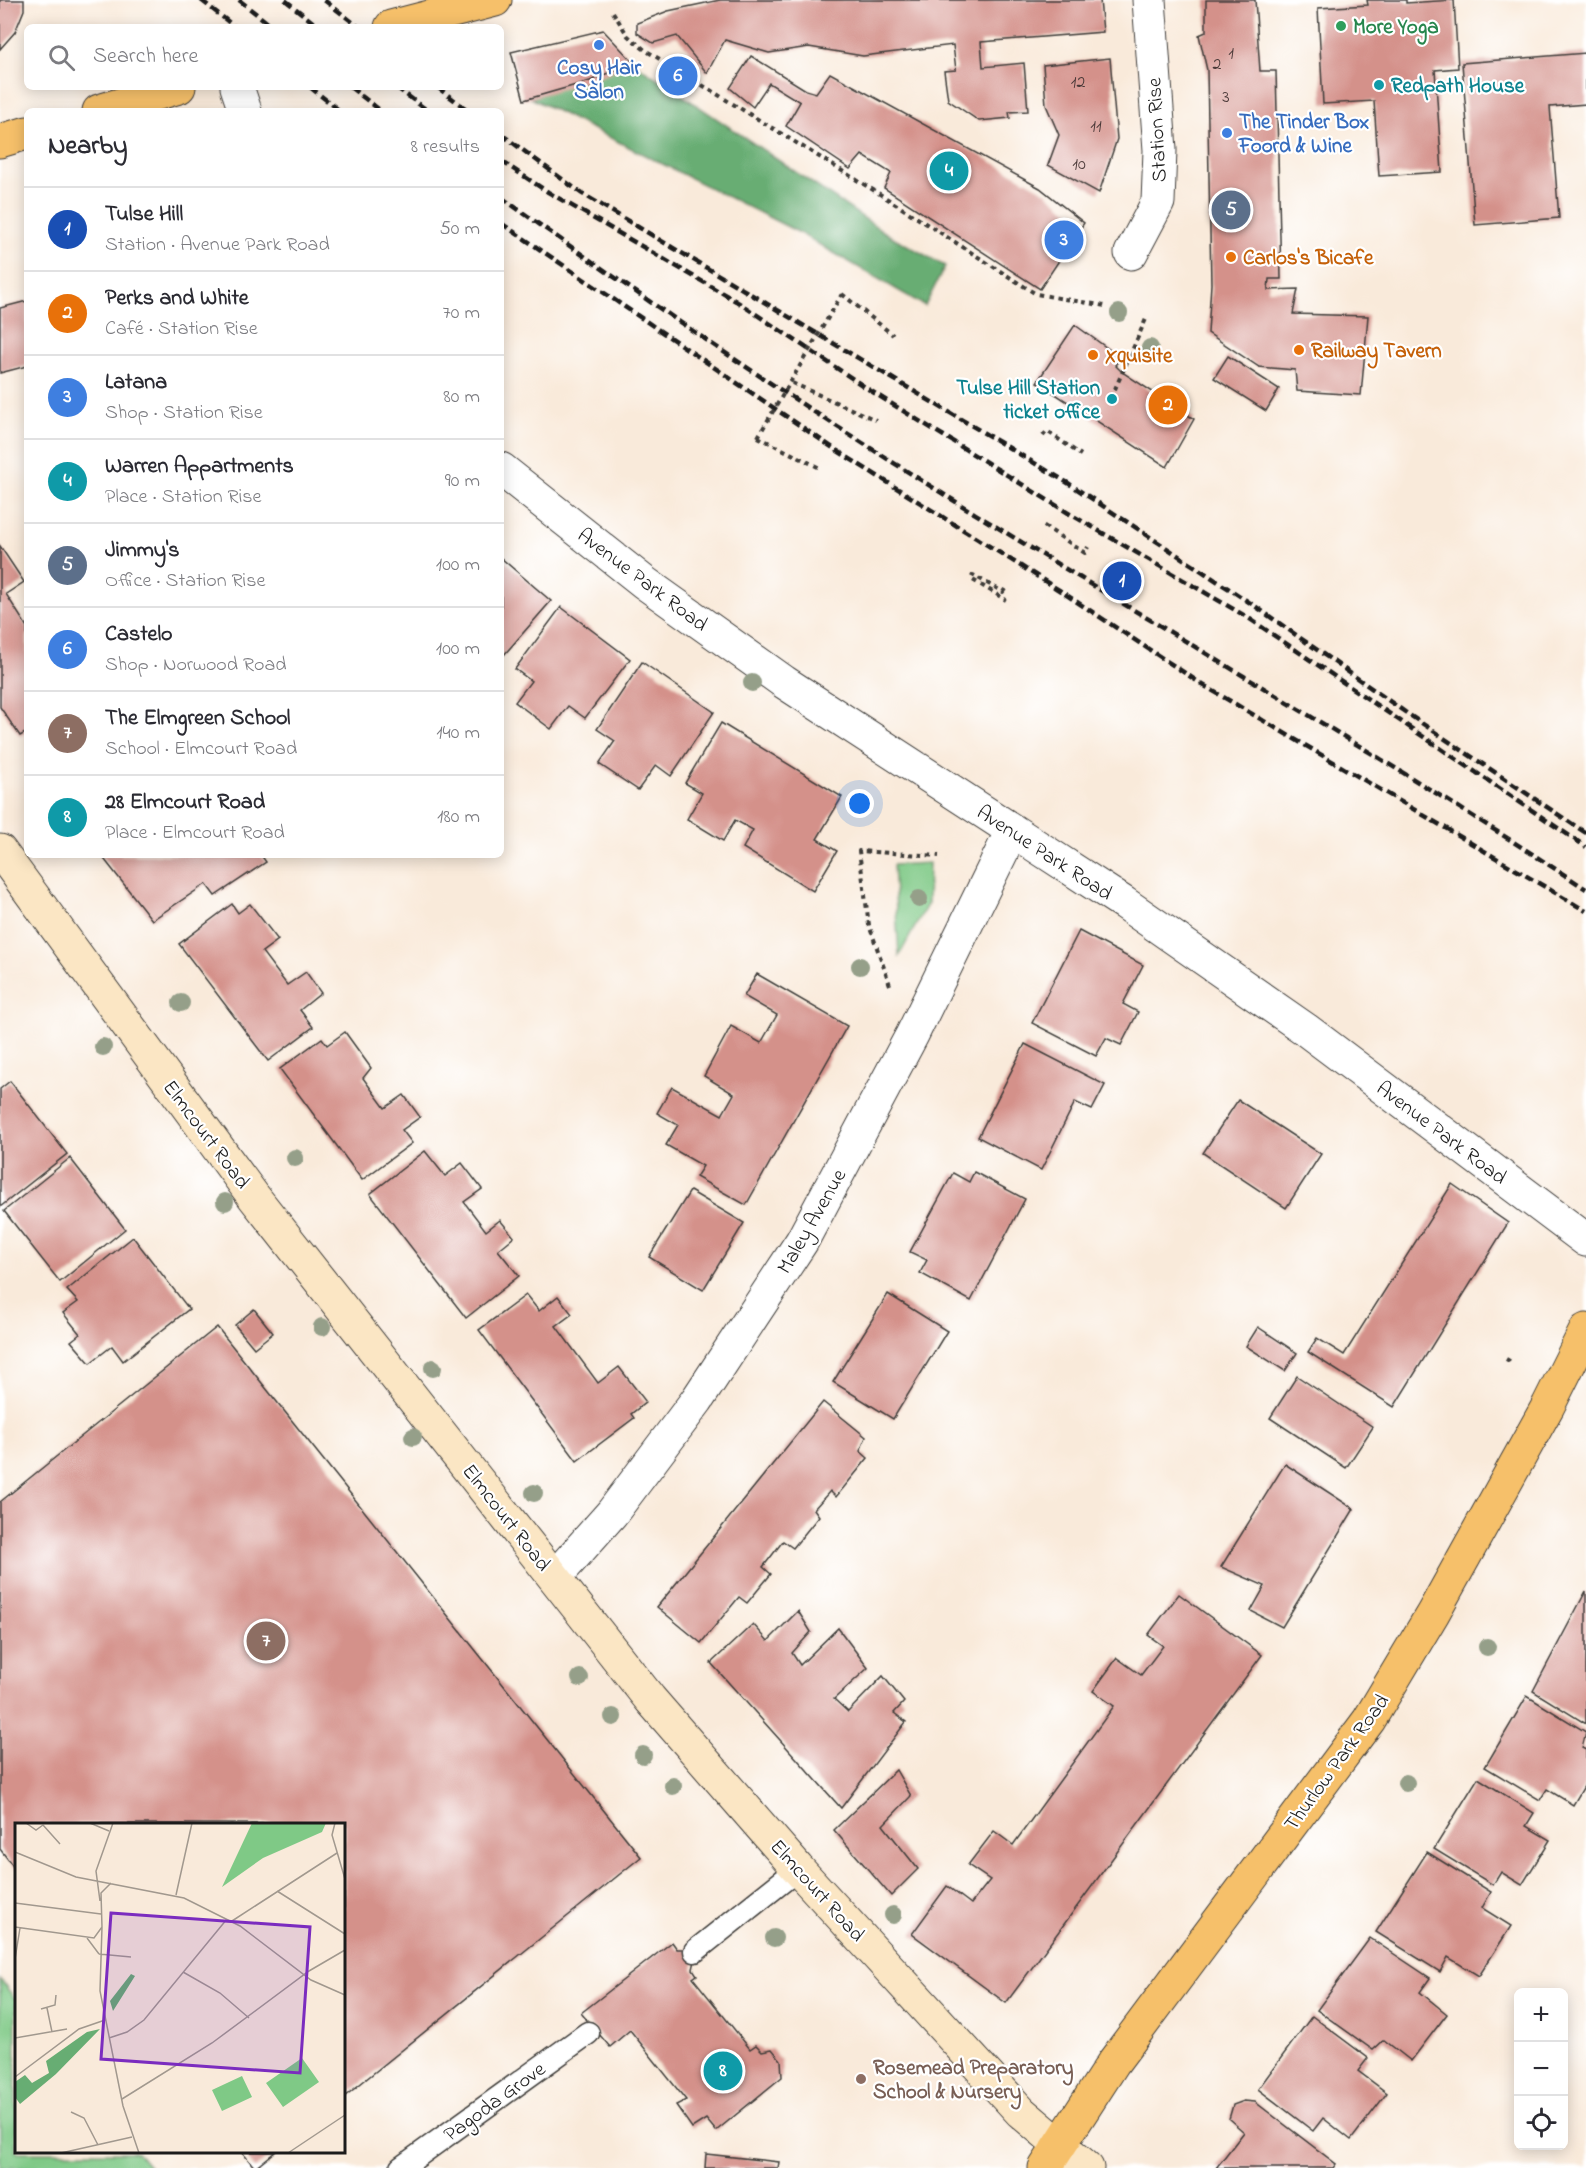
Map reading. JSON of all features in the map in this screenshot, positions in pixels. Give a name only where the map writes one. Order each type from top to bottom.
[{"type":"main road","points":[[397,24],[425,9],[495,0]]},
{"type":"main road","points":[[109,108],[169,90]]},
{"type":"main road","points":[[0,141],[24,134]]},
{"type":"main road","name":"Thurlow Park Road","points":[[1052,2156],[1113,2064],[1369,1720],[1433,1613],[1548,1406],[1586,1330]]},
{"type":"street","name":"Station Rise","points":[[1131,253],[1158,202],[1160,150],[1149,0]]},
{"type":"street","points":[[238,90],[244,108]]},
{"type":"street","name":"Avenue Park Road","points":[[504,472],[645,584],[784,682],[1124,903],[1305,1029],[1586,1240]]},
{"type":"street","name":"Maley Avenue","points":[[555,1577],[612,1513],[697,1400],[802,1241],[897,1064],[1012,831]]},
{"type":"street","name":"Elmcourt Road","points":[[0,851],[254,1197],[650,1699],[798,1869],[1021,2112],[1052,2156],[1087,2168]]},
{"type":"lane","points":[[695,1951],[798,1869]]},
{"type":"lane","name":"Pagoda Grove","points":[[401,2168],[588,2033]]},
{"type":"path","points":[[613,12],[628,36],[645,50],[883,196],[1036,294],[1105,306]]},
{"type":"path","points":[[822,469],[758,437],[792,383],[842,294],[893,335]]},
{"type":"path","points":[[1111,398],[1146,319]]},
{"type":"path","points":[[792,383],[876,420]]},
{"type":"path","points":[[1043,436],[1047,431],[1081,455]]},
{"type":"path","points":[[1044,526],[1085,553],[1088,548]]},
{"type":"path","points":[[1005,589],[1003,592],[973,575],[970,579],[1006,600]]},
{"type":"path","points":[[893,995],[869,925],[859,851],[939,856]]},
{"type":"path","points":[[1506,1359],[1513,1363]]},
{"type":"green space","points":[[633,62],[889,235],[945,266],[925,306],[796,231],[531,98]]},
{"type":"green space","points":[[929,863],[928,903],[899,956],[893,865]]},
{"type":"green space","points":[[0,1979],[15,1999],[15,2153],[138,2153],[150,2168],[0,2168]]},
{"type":"building","points":[[0,0],[24,0],[24,10],[15,32],[0,49]]},
{"type":"building","points":[[720,0],[1100,0],[1103,32],[981,42],[983,67],[1024,63],[1028,111],[1009,112],[1010,118],[979,121],[948,100],[944,71],[956,70],[953,45],[863,56],[809,47],[769,53],[725,40],[707,73],[677,36],[653,43],[637,33],[637,23],[668,11]]},
{"type":"building","points":[[1206,0],[1255,0],[1260,71],[1276,71],[1281,279],[1269,279],[1268,290],[1298,289],[1293,314],[1368,316],[1361,395],[1297,391],[1295,370],[1259,367],[1208,333],[1211,284],[1207,70],[1199,35],[1206,32]]},
{"type":"building","name":"Redpath House","points":[[1367,0],[1406,0],[1406,3],[1454,0],[1458,68],[1435,70],[1442,172],[1379,176],[1374,101],[1323,104],[1318,8],[1368,5]]},
{"type":"building","points":[[603,30],[633,62],[590,81],[524,100],[511,52]]},
{"type":"building","points":[[1586,53],[1586,104],[1550,107],[1559,218],[1475,225],[1462,63]]},
{"type":"building","points":[[751,56],[806,90],[816,93],[830,73],[1040,188],[1084,223],[1040,289],[884,188],[891,173],[862,155],[850,169],[786,126],[800,102],[769,83],[753,107],[730,88]]},
{"type":"building","points":[[1110,58],[1117,139],[1099,193],[1048,165],[1059,135],[1046,105],[1043,65]]},
{"type":"building","points":[[24,302],[24,367],[0,373],[0,308]]},
{"type":"building","name":"Tulse Hill Station ticket office","points":[[1075,325],[1121,358],[1115,365],[1122,372],[1194,419],[1167,467],[1037,382]]},
{"type":"building","points":[[1228,356],[1279,389],[1266,411],[1214,378]]},
{"type":"building","points":[[0,546],[24,582],[6,594],[24,622],[24,734],[20,736],[0,707]]},
{"type":"building","points":[[504,561],[551,601],[504,655]]},
{"type":"building","points":[[561,607],[630,659],[585,718],[568,706],[551,729],[515,702],[531,681],[515,669]]},
{"type":"building","points":[[642,662],[714,712],[671,776],[656,765],[638,790],[599,764],[615,741],[597,729]]},
{"type":"building","points":[[721,723],[842,797],[817,839],[837,851],[813,891],[743,848],[753,830],[735,820],[723,841],[687,819],[702,793],[685,783]]},
{"type":"building","points":[[103,858],[263,858],[266,862],[215,896],[206,884],[152,920]]},
{"type":"building","points":[[232,904],[238,913],[250,904],[278,940],[262,952],[287,985],[306,972],[321,993],[300,1010],[313,1027],[268,1061],[179,944]]},
{"type":"building","points":[[1079,931],[1143,965],[1123,1004],[1138,1012],[1121,1045],[1106,1038],[1096,1056],[1032,1023]]},
{"type":"building","points":[[757,974],[847,1026],[746,1205],[696,1177],[703,1166],[666,1145],[678,1125],[657,1113],[672,1087],[722,1115],[734,1094],[704,1076],[731,1026],[761,1043],[777,1015],[744,996]]},
{"type":"building","points":[[345,1032],[371,1068],[363,1078],[385,1108],[404,1095],[420,1117],[402,1130],[412,1143],[362,1180],[280,1069],[322,1038],[327,1045]]},
{"type":"building","points":[[1025,1044],[1105,1085],[1092,1110],[1075,1102],[1041,1170],[978,1137]]},
{"type":"building","points":[[10,1081],[67,1154],[0,1207],[0,1089]]},
{"type":"building","points":[[1238,1100],[1321,1154],[1286,1208],[1203,1153]]},
{"type":"building","points":[[425,1151],[445,1176],[462,1163],[482,1189],[464,1202],[486,1231],[500,1220],[514,1237],[498,1250],[519,1276],[466,1318],[370,1194]]},
{"type":"building","points":[[70,1158],[125,1229],[60,1282],[4,1211]]},
{"type":"building","points":[[974,1172],[1025,1199],[971,1301],[920,1273],[927,1260],[910,1252],[953,1173],[969,1182]]},
{"type":"building","points":[[1452,1184],[1508,1223],[1394,1407],[1308,1352],[1317,1338],[1344,1355]]},
{"type":"building","points":[[690,1191],[744,1223],[703,1290],[649,1257]]},
{"type":"building","points":[[133,1237],[189,1309],[123,1361],[112,1346],[90,1363],[71,1341],[80,1334],[63,1313],[78,1302],[67,1290]]},
{"type":"building","points":[[888,1294],[947,1331],[893,1419],[833,1382]]},
{"type":"building","points":[[526,1295],[539,1311],[558,1296],[572,1314],[556,1326],[598,1383],[619,1367],[646,1402],[631,1414],[634,1418],[577,1461],[479,1330]]},
{"type":"building","points":[[254,1309],[273,1333],[254,1348],[235,1325]]},
{"type":"building","points":[[217,1327],[641,1857],[345,2096],[345,1823],[15,1823],[15,1869],[0,1849],[0,1502]]},
{"type":"building","points":[[1258,1327],[1297,1353],[1285,1371],[1246,1346]]},
{"type":"building","points":[[1297,1376],[1373,1427],[1346,1468],[1270,1418]]},
{"type":"building","points":[[823,1402],[866,1437],[860,1451],[868,1458],[836,1497],[830,1491],[814,1509],[819,1516],[793,1548],[783,1541],[763,1567],[771,1574],[747,1603],[739,1597],[701,1643],[657,1607]]},
{"type":"building","points":[[1285,1464],[1354,1509],[1282,1627],[1251,1611],[1265,1586],[1221,1567]]},
{"type":"building","points":[[1586,1591],[1586,1724],[1533,1691]]},
{"type":"building","points":[[1179,1594],[1262,1655],[1006,2003],[912,1934],[947,1886],[971,1904],[990,1880],[968,1865],[994,1831],[1013,1845],[1114,1706],[1093,1691],[1117,1658],[1141,1675],[1163,1646],[1148,1635]]},
{"type":"building","points":[[798,1611],[811,1632],[792,1653],[800,1665],[838,1628],[868,1668],[834,1699],[848,1712],[883,1676],[904,1702],[894,1713],[906,1722],[841,1808],[711,1663],[753,1624],[768,1641]]},
{"type":"building","points":[[1527,1696],[1586,1732],[1582,1748],[1586,1750],[1586,1783],[1573,1805],[1547,1789],[1540,1800],[1485,1767]]},
{"type":"building","points":[[896,1770],[911,1796],[883,1825],[918,1869],[891,1896],[834,1830]]},
{"type":"building","points":[[1478,1778],[1534,1813],[1526,1826],[1550,1840],[1522,1885],[1501,1872],[1493,1885],[1434,1849]]},
{"type":"building","points":[[1427,1852],[1491,1892],[1482,1908],[1511,1926],[1479,1976],[1448,1957],[1440,1972],[1376,1932]]},
{"type":"building","points":[[1370,1938],[1430,1978],[1420,1992],[1447,2014],[1411,2061],[1384,2040],[1373,2050],[1317,2010]]},
{"type":"building","points":[[672,1942],[677,1949],[686,1949],[695,1961],[693,1969],[697,1975],[693,1978],[750,2049],[756,2045],[762,2051],[772,2049],[781,2060],[782,2077],[716,2131],[706,2119],[692,2128],[676,2105],[686,2100],[630,2030],[610,2047],[581,2013]]},
{"type":"building","points":[[1312,2016],[1368,2058],[1358,2071],[1387,2093],[1351,2140],[1323,2118],[1313,2131],[1258,2089]]},
{"type":"building","points":[[1244,2101],[1255,2102],[1336,2164],[1333,2168],[1216,2168],[1244,2132],[1229,2119],[1233,2105]]},
{"type":"building","points":[[243,2153],[274,2153],[255,2168]]},
{"type":"building","points":[[706,2154],[779,2162],[778,2168],[705,2168]]},
{"type":"railway","points":[[201,0],[231,24]]},
{"type":"railway","points":[[239,0],[269,24]]},
{"type":"railway","points":[[285,0],[315,24]]},
{"type":"railway","points":[[324,0],[355,24]]},
{"type":"railway","points":[[314,90],[336,108]]},
{"type":"railway","points":[[354,90],[377,108]]},
{"type":"railway","points":[[400,90],[424,108]]},
{"type":"railway","points":[[441,90],[465,108]]},
{"type":"railway","points":[[504,136],[581,193],[1068,483],[1255,606],[1405,712],[1586,833]]},
{"type":"railway","points":[[504,163],[548,192],[736,301],[871,391],[1070,514],[1247,617],[1586,847]]},
{"type":"railway","points":[[504,199],[696,333],[911,474],[1395,768],[1586,889]]},
{"type":"railway","points":[[504,225],[836,450],[1059,590],[1203,685],[1586,911]]},
{"type":"place","name":"More Yoga","points":[[1341,26]]},
{"type":"place","name":"Cosy Hair Salon","points":[[599,45]]},
{"type":"place","name":"Castelo","points":[[678,76]]},
{"type":"place","name":"Redpath House","points":[[1379,85]]},
{"type":"place","name":"The Tinder Box Foord & Wine","points":[[1227,133]]},
{"type":"place","name":"Warren Appartments","points":[[949,171]]},
{"type":"place","name":"Jimmy's","points":[[1231,210]]},
{"type":"place","name":"Latana","points":[[1064,240]]},
{"type":"place","name":"Carlos's Bicafe","points":[[1231,257]]},
{"type":"place","name":"Railway Tavern","points":[[1299,350]]},
{"type":"place","name":"Xquisite","points":[[1093,355]]},
{"type":"place","name":"Tulse Hill Station ticket office","points":[[1112,399]]},
{"type":"place","name":"Perks and White","points":[[1168,405]]},
{"type":"place","name":"Tulse Hill","points":[[1122,581]]},
{"type":"place","name":"The Elmgreen School","points":[[266,1641]]},
{"type":"place","name":"28 Elmcourt Road","points":[[723,2071]]},
{"type":"place","name":"Rosemead Preparatory School & Nursery","points":[[861,2079]]}]
